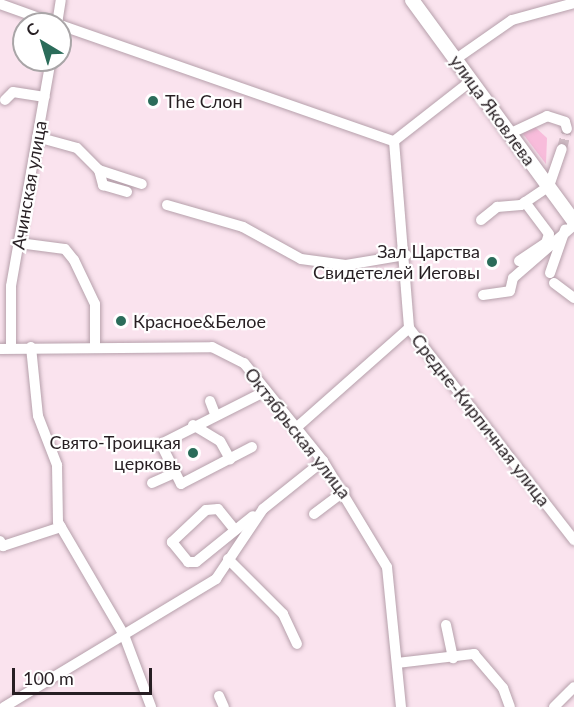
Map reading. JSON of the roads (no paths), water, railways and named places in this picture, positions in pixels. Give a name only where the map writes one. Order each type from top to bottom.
[{"type":"main road","name":"улица Яковлева","points":[[412,0],[549,186],[571,225]]},
{"type":"street","points":[[2,0],[0,5],[21,12]]},
{"type":"street","points":[[456,59],[512,21],[574,3]]},
{"type":"street","points":[[72,29],[394,141],[472,80]]},
{"type":"street","name":"Ачинская улица","points":[[6,348],[11,286],[49,72]]},
{"type":"street","points":[[5,100],[13,92],[45,97]]},
{"type":"street","points":[[511,133],[547,116],[565,122],[567,129]]},
{"type":"street","points":[[38,137],[77,148],[99,170],[142,184]]},
{"type":"street","name":"Средне-Кирпичная улица","points":[[394,141],[406,255],[409,328],[574,540]]},
{"type":"street","points":[[481,220],[497,207],[525,202],[549,186],[562,149]]},
{"type":"street","points":[[99,170],[103,185],[127,192]]},
{"type":"street","points":[[519,261],[546,243],[549,234],[525,202]]},
{"type":"street","points":[[167,205],[243,227],[301,260],[346,265],[406,255]]},
{"type":"street","points":[[571,225],[552,278],[574,298]]},
{"type":"street","points":[[483,295],[510,291],[513,278],[552,248],[571,225]]},
{"type":"street","points":[[19,243],[64,249],[74,260],[95,304],[95,345]]},
{"type":"street","points":[[296,428],[409,328]]},
{"type":"street","name":"Октябрьская улица","points":[[6,348],[95,345],[212,346],[238,358],[323,461],[344,491],[387,567],[401,707]]},
{"type":"street","points":[[31,347],[38,416],[57,465],[61,527],[124,635],[151,707]]},
{"type":"street","points":[[252,447],[186,483],[174,473],[161,444],[216,414],[251,402],[266,391]]},
{"type":"street","points":[[210,401],[216,414]]},
{"type":"street","points":[[193,425],[219,441],[230,459]]},
{"type":"street","points":[[235,530],[218,509],[206,510],[172,542],[188,562],[196,562],[323,461]]},
{"type":"street","points":[[152,483],[174,473]]},
{"type":"street","points":[[314,514],[344,491]]},
{"type":"street","points":[[4,707],[216,579],[263,509]]},
{"type":"street","points":[[0,541],[3,546],[61,527]]},
{"type":"street","points":[[228,559],[283,614],[297,644]]},
{"type":"street","points":[[446,624],[453,658]]},
{"type":"street","points":[[397,663],[474,654],[503,688],[510,707]]},
{"type":"street","points":[[554,707],[574,687]]},
{"type":"street","points":[[219,696],[224,707]]},
{"type":"tunnel","points":[[562,149],[567,129]]},
{"type":"place","name":"The Слон","points":[[153,101]]},
{"type":"place","name":"Зал Царства Свидетелей Иеговы","points":[[492,262]]},
{"type":"place","name":"Красное&Белое","points":[[121,321]]},
{"type":"place","name":"Свято-Троицкая церковь","points":[[193,453]]}]
